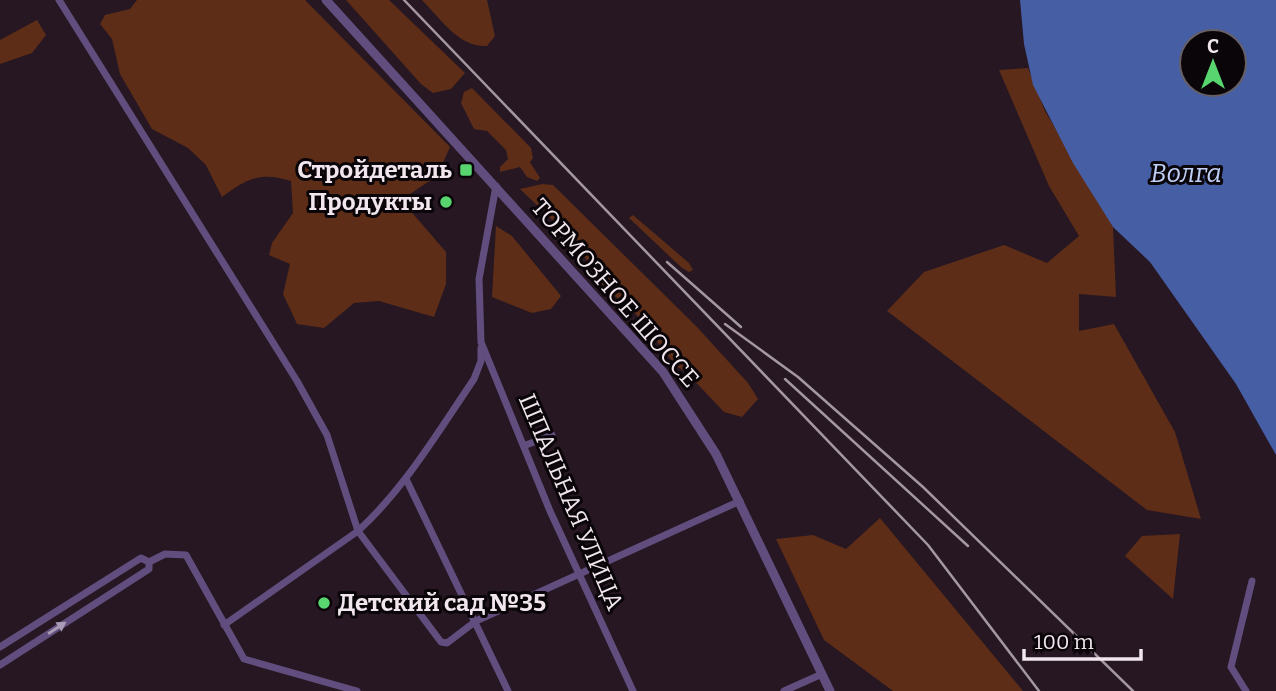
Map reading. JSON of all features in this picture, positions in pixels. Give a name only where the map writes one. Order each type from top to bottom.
[{"type":"street","points":[[59,0],[327,435],[358,531],[441,642],[447,643],[477,621],[740,501]]},
{"type":"street","name":"ТОРМОЗНОЕ ШОССЕ","points":[[326,0],[663,372],[698,424],[740,501],[830,691]]},
{"type":"street","name":"ШПАЛЬНАЯ УЛИЦА","points":[[496,186],[479,279],[481,342],[526,445],[550,511],[633,691]]},
{"type":"street","points":[[224,625],[358,531],[377,514],[406,479],[474,379],[481,361],[481,342]]},
{"type":"street","points":[[526,445],[552,435]]},
{"type":"street","points":[[406,479],[477,621],[508,691]]},
{"type":"street","points":[[149,562],[165,554],[186,555],[244,659],[357,691]]},
{"type":"street","points":[[0,647],[141,558],[149,562]]},
{"type":"street","points":[[0,665],[149,569],[149,562]]},
{"type":"street","points":[[1246,691],[1231,667],[1252,581]]},
{"type":"street","points":[[783,691],[822,674]]},
{"type":"shaded area","points":[[137,0],[305,0],[450,147],[437,176],[401,200],[446,252],[446,284],[434,317],[379,301],[354,303],[324,328],[297,324],[283,294],[290,264],[269,255],[272,243],[293,213],[291,181],[271,177],[254,178],[222,197],[206,165],[188,148],[152,129],[120,74],[112,39],[100,24],[105,15],[130,9]]},
{"type":"shaded area","points":[[346,0],[389,0],[465,73],[451,89],[433,93],[421,84]]},
{"type":"shaded area","points":[[422,0],[487,0],[495,36],[487,46],[468,42],[451,30]]},
{"type":"shaded area","points":[[37,20],[46,35],[32,53],[0,64],[0,40]]},
{"type":"shaded area","points":[[1028,68],[1045,111],[1113,227],[1116,297],[1079,294],[1079,331],[1114,324],[1175,432],[1201,519],[1147,510],[887,311],[924,272],[1004,245],[1047,263],[1079,236],[1049,186],[999,70]]},
{"type":"shaded area","points":[[472,88],[531,148],[533,158],[530,162],[540,178],[537,181],[527,177],[520,167],[500,172],[500,167],[508,159],[506,150],[487,131],[474,129],[461,103],[464,92]]},
{"type":"shaded area","points":[[542,184],[553,185],[697,327],[748,383],[758,399],[742,417],[724,412],[687,373],[676,366],[631,308],[605,289],[575,242],[520,189]]},
{"type":"shaded area","points":[[633,215],[689,263],[693,270],[689,272],[682,268],[629,218]]},
{"type":"shaded area","points":[[496,226],[512,236],[561,296],[551,309],[532,313],[492,297]]},
{"type":"shaded area","points":[[880,518],[1023,691],[893,691],[824,640],[776,539],[813,535],[846,549]]},
{"type":"shaded area","points":[[1180,534],[1173,599],[1125,556],[1142,536]]},
{"type":"water","name":"Волга","points":[[1020,0],[1276,0],[1276,455],[1236,384],[1150,262],[1113,227],[1073,163],[1033,85],[1024,44]]},
{"type":"railway","points":[[404,0],[928,545],[1039,691]]},
{"type":"railway","points":[[667,262],[741,327]]},
{"type":"railway","points":[[725,324],[798,377],[923,487],[1133,691]]},
{"type":"railway","points":[[785,379],[968,546]]},
{"type":"place","name":"Стройдеталь","points":[[466,170]]},
{"type":"place","name":"Продукты","points":[[446,202]]},
{"type":"place","name":"Детский сад №35","points":[[324,603]]}]
